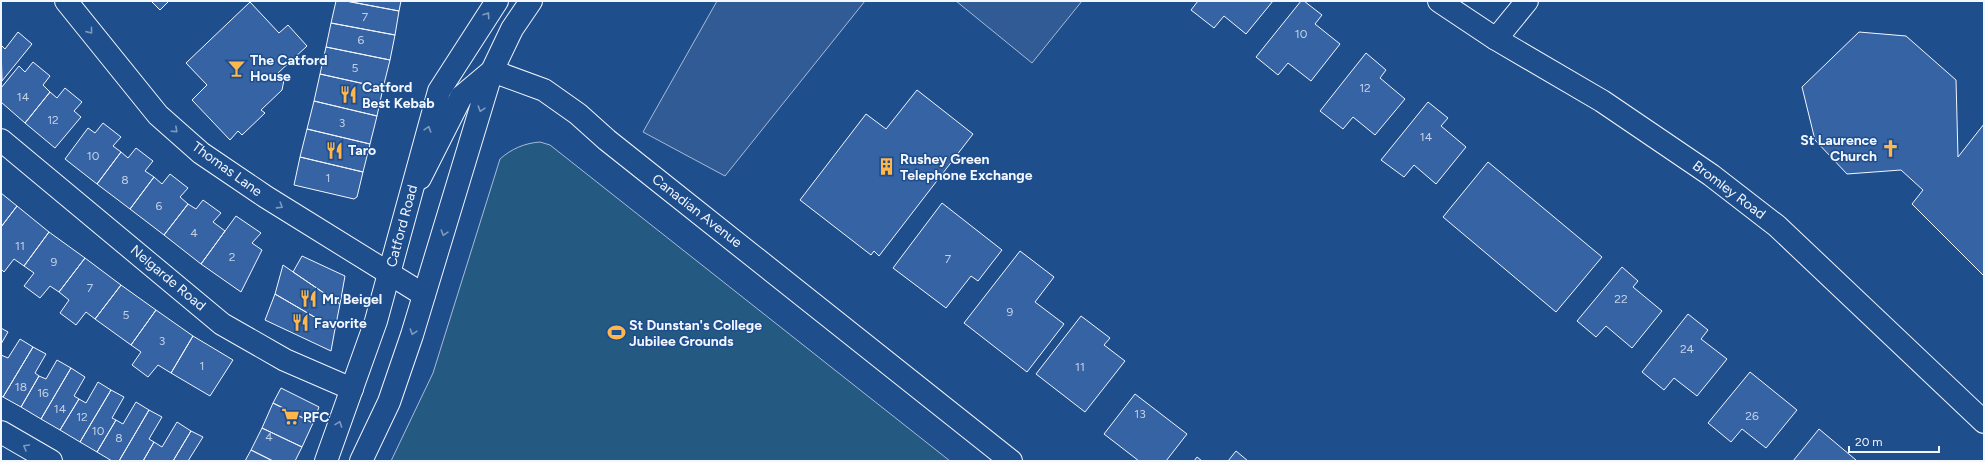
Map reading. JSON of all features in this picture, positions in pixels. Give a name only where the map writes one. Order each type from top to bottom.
[{"type":"main road","name":"Thomas Lane","points":[[66,1],[158,115],[201,153],[266,197],[424,295]]},
{"type":"main road","name":"Catford Road","points":[[326,461],[376,321],[439,91],[497,1]]},
{"type":"main road","points":[[361,461],[389,402],[412,335],[432,274],[492,71],[512,29],[531,1]]},
{"type":"main road","name":"Bromley Road","points":[[1439,1],[1496,39],[1608,105],[1711,175],[1778,226],[1984,422]]},
{"type":"main road","points":[[1496,39],[1527,1]]},
{"type":"main road","points":[[411,194],[461,97],[492,71]]},
{"type":"main road","name":"Canadian Avenue","points":[[492,71],[544,90],[578,114],[607,140],[1011,461]]},
{"type":"main road","name":"Nelgarde Road","points":[[1,140],[222,324],[285,360],[352,389]]},
{"type":"main road","points":[[1,432],[51,461]]},
{"type":"shaded area","points":[[717,1],[865,1],[725,176],[643,132]]},
{"type":"shaded area","points":[[956,1],[1082,1],[1032,63]]},
{"type":"shaded area","name":"St Dunstan's College Jubilee Grounds","points":[[540,142],[550,145],[950,461],[391,461],[433,373],[500,159],[518,147]]},
{"type":"building","points":[[151,1],[169,1],[160,10]]},
{"type":"building","points":[[336,1],[346,1],[399,11],[395,35],[331,23]]},
{"type":"building","points":[[346,1],[401,1],[399,11]]},
{"type":"building","points":[[1198,1],[1273,1],[1246,34],[1224,16],[1214,28],[1191,10]]},
{"type":"building","points":[[1301,1],[1304,1],[1322,15],[1315,24],[1340,44],[1311,81],[1288,63],[1278,75],[1256,57]]},
{"type":"building","name":"The Catford House","points":[[250,2],[279,33],[288,25],[307,46],[278,73],[284,80],[282,90],[261,110],[265,113],[242,135],[238,131],[230,140],[192,100],[207,85],[186,63]]},
{"type":"building","points":[[331,23],[395,35],[390,60],[326,47]]},
{"type":"building","points":[[18,32],[32,44],[2,81],[1,45],[5,49]]},
{"type":"building","name":"St Laurence Church","points":[[1859,32],[1906,36],[1956,80],[1958,157],[1984,124],[1984,276],[1912,204],[1923,190],[1901,170],[1847,174],[1815,140],[1802,87]]},
{"type":"building","points":[[326,47],[390,60],[383,88],[320,74]]},
{"type":"building","points":[[1366,53],[1386,70],[1380,78],[1405,99],[1375,135],[1353,117],[1343,129],[1320,111]]},
{"type":"building","points":[[33,62],[50,76],[43,85],[50,92],[25,123],[1,102],[1,88],[19,66],[25,72]]},
{"type":"building","points":[[320,74],[383,88],[377,116],[314,101]]},
{"type":"building","points":[[65,88],[82,102],[74,111],[81,117],[55,148],[25,123],[50,92],[57,98]]},
{"type":"building","name":"Rushey Green Telephone Exchange","points":[[917,90],[973,134],[879,256],[874,251],[871,255],[800,200],[866,114],[886,129]]},
{"type":"building","points":[[314,101],[377,116],[370,144],[307,129]]},
{"type":"building","points":[[1428,102],[1448,118],[1441,126],[1466,147],[1436,184],[1414,165],[1404,177],[1381,160]]},
{"type":"building","points":[[103,123],[121,137],[113,146],[121,152],[97,184],[65,159],[88,128],[95,133]]},
{"type":"building","points":[[307,129],[370,144],[363,172],[300,157]]},
{"type":"building","points":[[136,148],[153,161],[145,171],[154,177],[130,209],[97,184],[121,152],[128,158]]},
{"type":"building","points":[[300,157],[363,172],[357,197],[354,199],[294,185]]},
{"type":"building","points":[[1488,162],[1602,257],[1556,312],[1443,217]]},
{"type":"building","points":[[170,174],[188,188],[180,197],[188,204],[164,235],[130,209],[154,177],[162,184]]},
{"type":"building","points":[[1,193],[17,206],[1,227]]},
{"type":"building","points":[[203,200],[221,213],[213,222],[225,231],[201,264],[164,235],[188,204],[196,209]]},
{"type":"building","points":[[942,203],[1002,250],[978,281],[971,276],[946,308],[893,268]]},
{"type":"building","points":[[17,206],[49,232],[24,266],[14,259],[4,272],[1,269],[1,227]]},
{"type":"building","points":[[236,216],[261,233],[252,243],[262,250],[241,292],[201,264]]},
{"type":"building","points":[[49,232],[85,258],[59,292],[50,286],[40,298],[24,286],[34,273],[24,266]]},
{"type":"building","points":[[1020,251],[1054,277],[1035,302],[1064,324],[1027,372],[964,323]]},
{"type":"building","points":[[302,256],[345,276],[340,304],[293,272]]},
{"type":"building","points":[[85,258],[121,285],[95,319],[86,312],[76,325],[60,313],[69,300],[59,292]]},
{"type":"building","points":[[283,265],[340,304],[335,329],[275,294]]},
{"type":"building","points":[[1622,267],[1638,281],[1633,287],[1662,311],[1632,348],[1606,326],[1596,337],[1577,321]]},
{"type":"building","points":[[121,285],[156,310],[131,345],[95,319]]},
{"type":"building","points":[[275,294],[335,329],[331,351],[265,320]]},
{"type":"building","points":[[156,310],[193,336],[171,373],[158,365],[148,377],[132,365],[141,352],[131,345]]},
{"type":"building","points":[[1688,314],[1708,330],[1701,339],[1727,359],[1697,396],[1674,378],[1664,390],[1642,372]]},
{"type":"building","points":[[1081,316],[1110,338],[1104,345],[1125,361],[1085,412],[1036,374]]},
{"type":"building","points":[[1,328],[8,332],[1,344]]},
{"type":"building","points":[[193,336],[233,360],[210,396],[171,373]]},
{"type":"building","points":[[20,339],[33,347],[3,397],[1,396],[1,355],[8,358]]},
{"type":"building","points":[[33,347],[46,354],[35,373],[39,376],[21,407],[3,397]]},
{"type":"building","points":[[57,360],[71,368],[41,419],[21,407],[39,376],[46,379]]},
{"type":"building","points":[[71,368],[85,377],[74,396],[79,399],[60,430],[41,419]]},
{"type":"building","points":[[1750,372],[1797,410],[1766,448],[1742,429],[1731,442],[1708,423]]},
{"type":"building","points":[[98,382],[111,390],[80,442],[60,430],[79,399],[86,403]]},
{"type":"building","points":[[281,388],[319,407],[313,423],[273,403]]},
{"type":"building","points":[[111,390],[124,397],[112,418],[116,420],[97,452],[80,442]]},
{"type":"building","points":[[1135,394],[1187,434],[1166,461],[1139,461],[1104,434]]},
{"type":"building","points":[[136,402],[149,410],[119,461],[112,461],[97,452],[116,420],[123,424]]},
{"type":"building","points":[[273,403],[313,423],[302,447],[262,428]]},
{"type":"building","points":[[149,410],[162,417],[149,439],[154,442],[143,461],[119,461]]},
{"type":"building","points":[[177,422],[191,431],[173,461],[143,461],[154,442],[162,447]]},
{"type":"building","points":[[262,428],[302,447],[295,461],[273,461],[251,450]]},
{"type":"building","points":[[1819,429],[1856,460],[1793,461]]},
{"type":"building","points":[[191,431],[203,437],[188,461],[173,461]]},
{"type":"building","points":[[251,450],[273,461],[245,461]]},
{"type":"building","points":[[1236,451],[1248,461],[1228,461]]},
{"type":"building","points":[[1197,457],[1202,461],[1194,461]]},
{"type":"place","name":"The Catford House","points":[[237,68]]},
{"type":"place","name":"Catford Best Kebab","points":[[349,95]]},
{"type":"place","name":"St Laurence Church","points":[[1890,148]]},
{"type":"place","name":"Taro","points":[[335,150]]},
{"type":"place","name":"Rushey Green Telephone Exchange","points":[[887,167]]},
{"type":"place","name":"Mr Beigel","points":[[309,299]]},
{"type":"place","name":"Favorite","points":[[301,323]]},
{"type":"place","name":"St Dunstan's College Jubilee Grounds","points":[[616,333]]},
{"type":"place","name":"PFC","points":[[290,417]]}]
